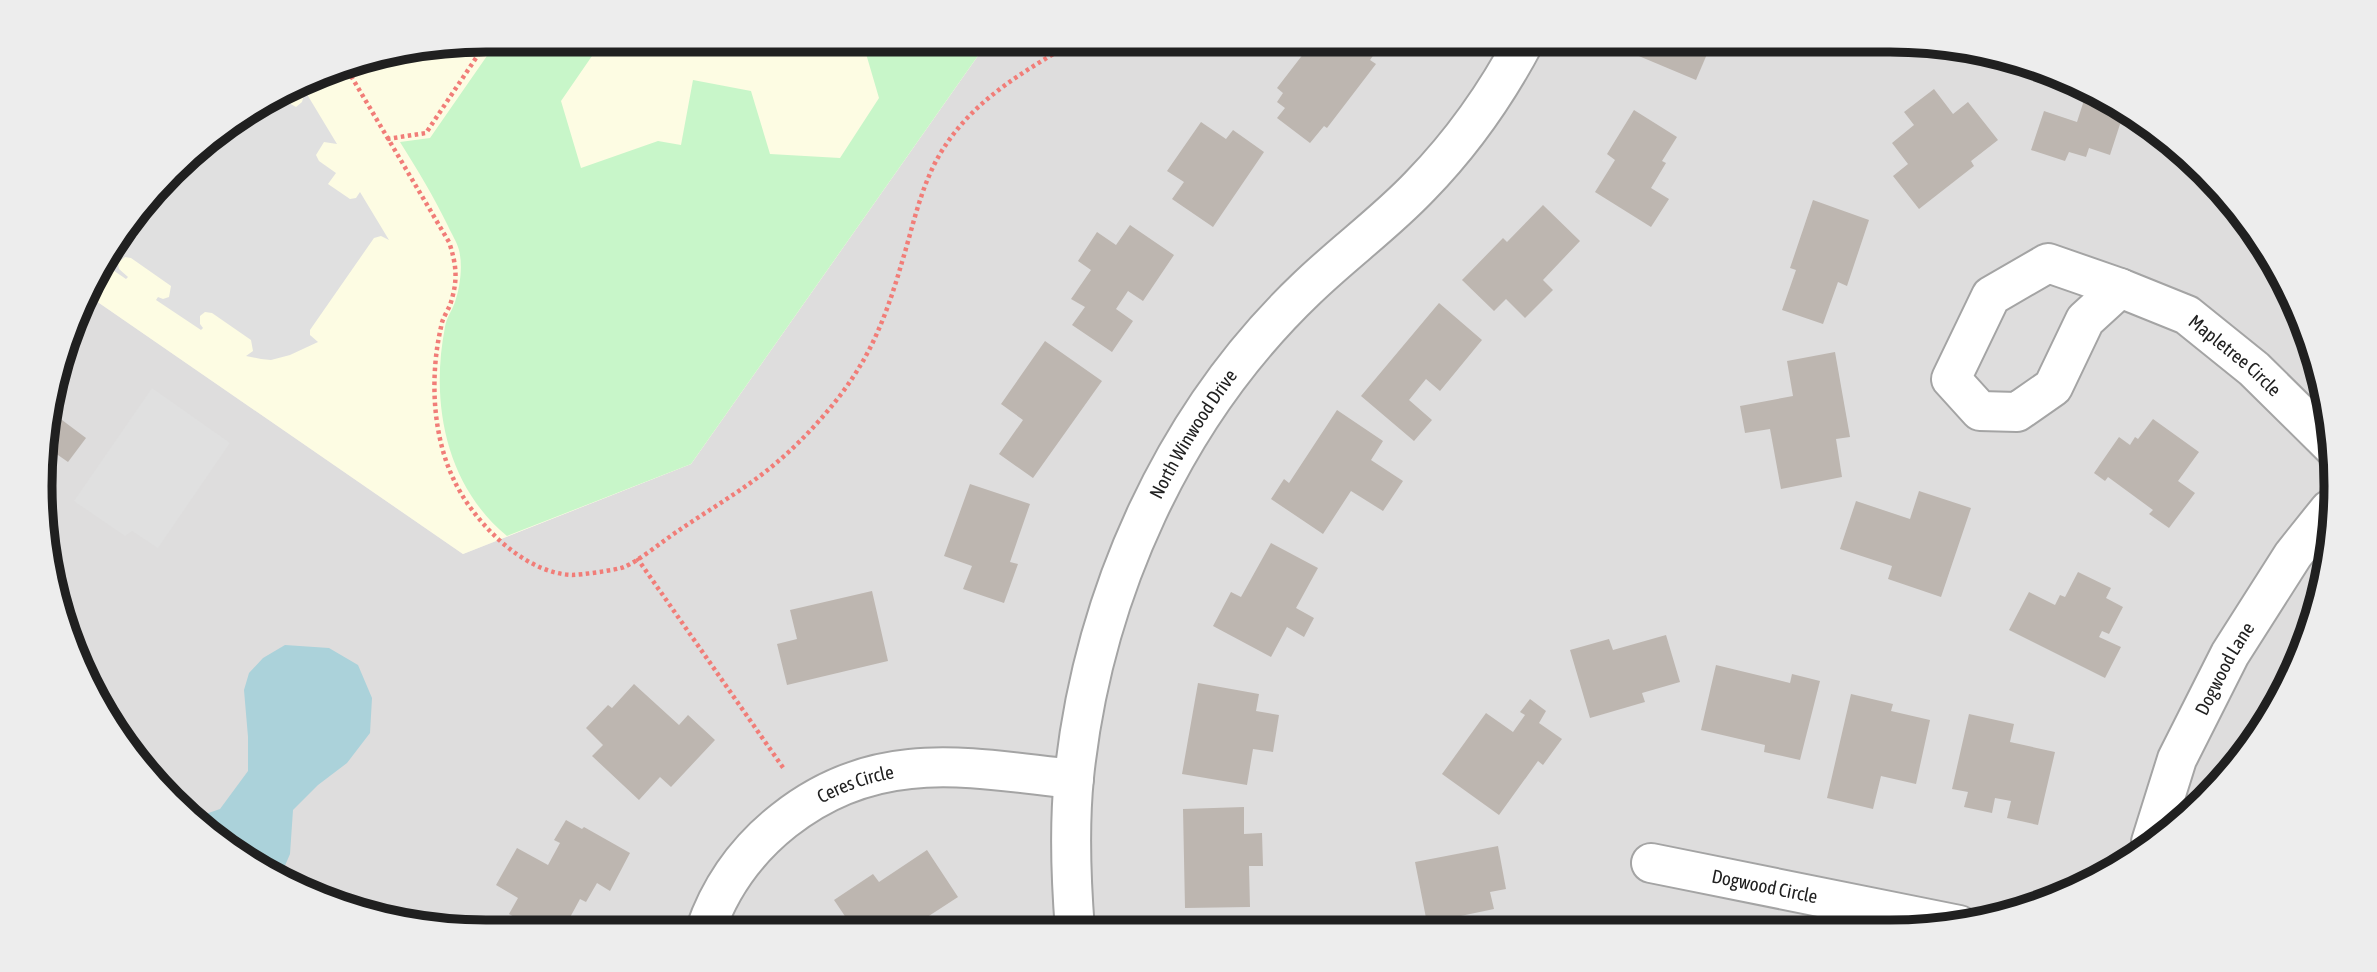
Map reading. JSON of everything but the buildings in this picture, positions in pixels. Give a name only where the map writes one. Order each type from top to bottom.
[{"type":"street","name":"North Winwood Drive","points":[[1074,920],[1072,886],[1074,779],[1080,730],[1097,646],[1124,566],[1158,490],[1200,417],[1250,351],[1305,290],[1420,186],[1467,132],[1506,76],[1519,52]]},
{"type":"street","name":"Mapletree Circle","points":[[2120,288],[2187,315],[2254,369],[2322,436]]},
{"type":"street","name":"Dogwood Lane","points":[[2155,830],[2177,760],[2230,654],[2293,555],[2324,517]]},
{"type":"street","name":"Ceres Circle","points":[[710,920],[727,882],[753,848],[784,819],[824,793],[868,776],[910,768],[954,768],[1074,779]]},
{"type":"street","name":"Dogwood Circle","points":[[1651,863],[1926,918]]},
{"type":"path","points":[[387,139],[426,133],[480,52]]},
{"type":"path","points":[[350,75],[449,242],[457,265],[455,288],[441,324],[435,380],[436,416],[441,444],[453,478],[489,531],[515,553],[547,569],[572,575],[624,567],[777,463],[836,402],[862,364],[883,319],[921,196],[943,148],[967,116],[1027,69],[1056,52]]},
{"type":"path","points":[[637,558],[784,769]]},
{"type":"shaded area","points":[[486,52],[981,52],[691,464],[463,554],[94,300],[142,222],[179,179],[222,142],[294,97],[320,85],[374,67],[429,56]]},
{"type":"shaded area","points":[[981,52],[1891,52],[1976,61],[2057,85],[2132,126],[2198,179],[2251,245],[2292,320],[2310,374],[2321,429],[2324,514],[2310,598],[2292,652],[2251,727],[2217,772],[2198,793],[2155,830],[2108,861],[2057,887],[1976,911],[1891,920],[486,920],[401,911],[320,887],[245,846],[179,793],[126,727],[85,652],[67,598],[53,514],[53,458],[61,401],[67,374],[94,300],[463,554],[691,464]]},
{"type":"shaded area","points":[[305,92],[337,144],[324,142],[316,155],[319,161],[336,173],[328,184],[350,199],[356,198],[360,192],[389,240],[381,236],[374,238],[310,330],[310,335],[318,342],[290,355],[271,360],[261,359],[246,356],[253,351],[251,340],[212,313],[205,312],[200,316],[203,328],[201,330],[156,300],[158,297],[169,297],[171,286],[131,258],[125,257],[118,263],[119,269],[128,277],[126,279],[111,269],[142,222],[179,179],[200,160],[269,111],[286,101],[296,107],[302,102]]},
{"type":"shaded area","points":[[152,388],[230,443],[158,548],[132,531],[125,536],[74,501]]},
{"type":"green space","points":[[490,52],[595,52],[561,101],[581,168],[658,141],[681,145],[693,80],[751,91],[770,154],[840,158],[879,98],[866,52],[981,52],[691,464],[507,536],[486,516],[469,493],[447,441],[440,385],[441,356],[446,324],[458,290],[460,256],[457,244],[437,204],[400,142],[430,138]]},
{"type":"water","points":[[285,645],[329,648],[358,665],[372,698],[370,733],[347,763],[318,785],[293,810],[290,854],[284,869],[245,846],[203,815],[220,809],[248,771],[244,690],[249,673],[263,658]]}]
